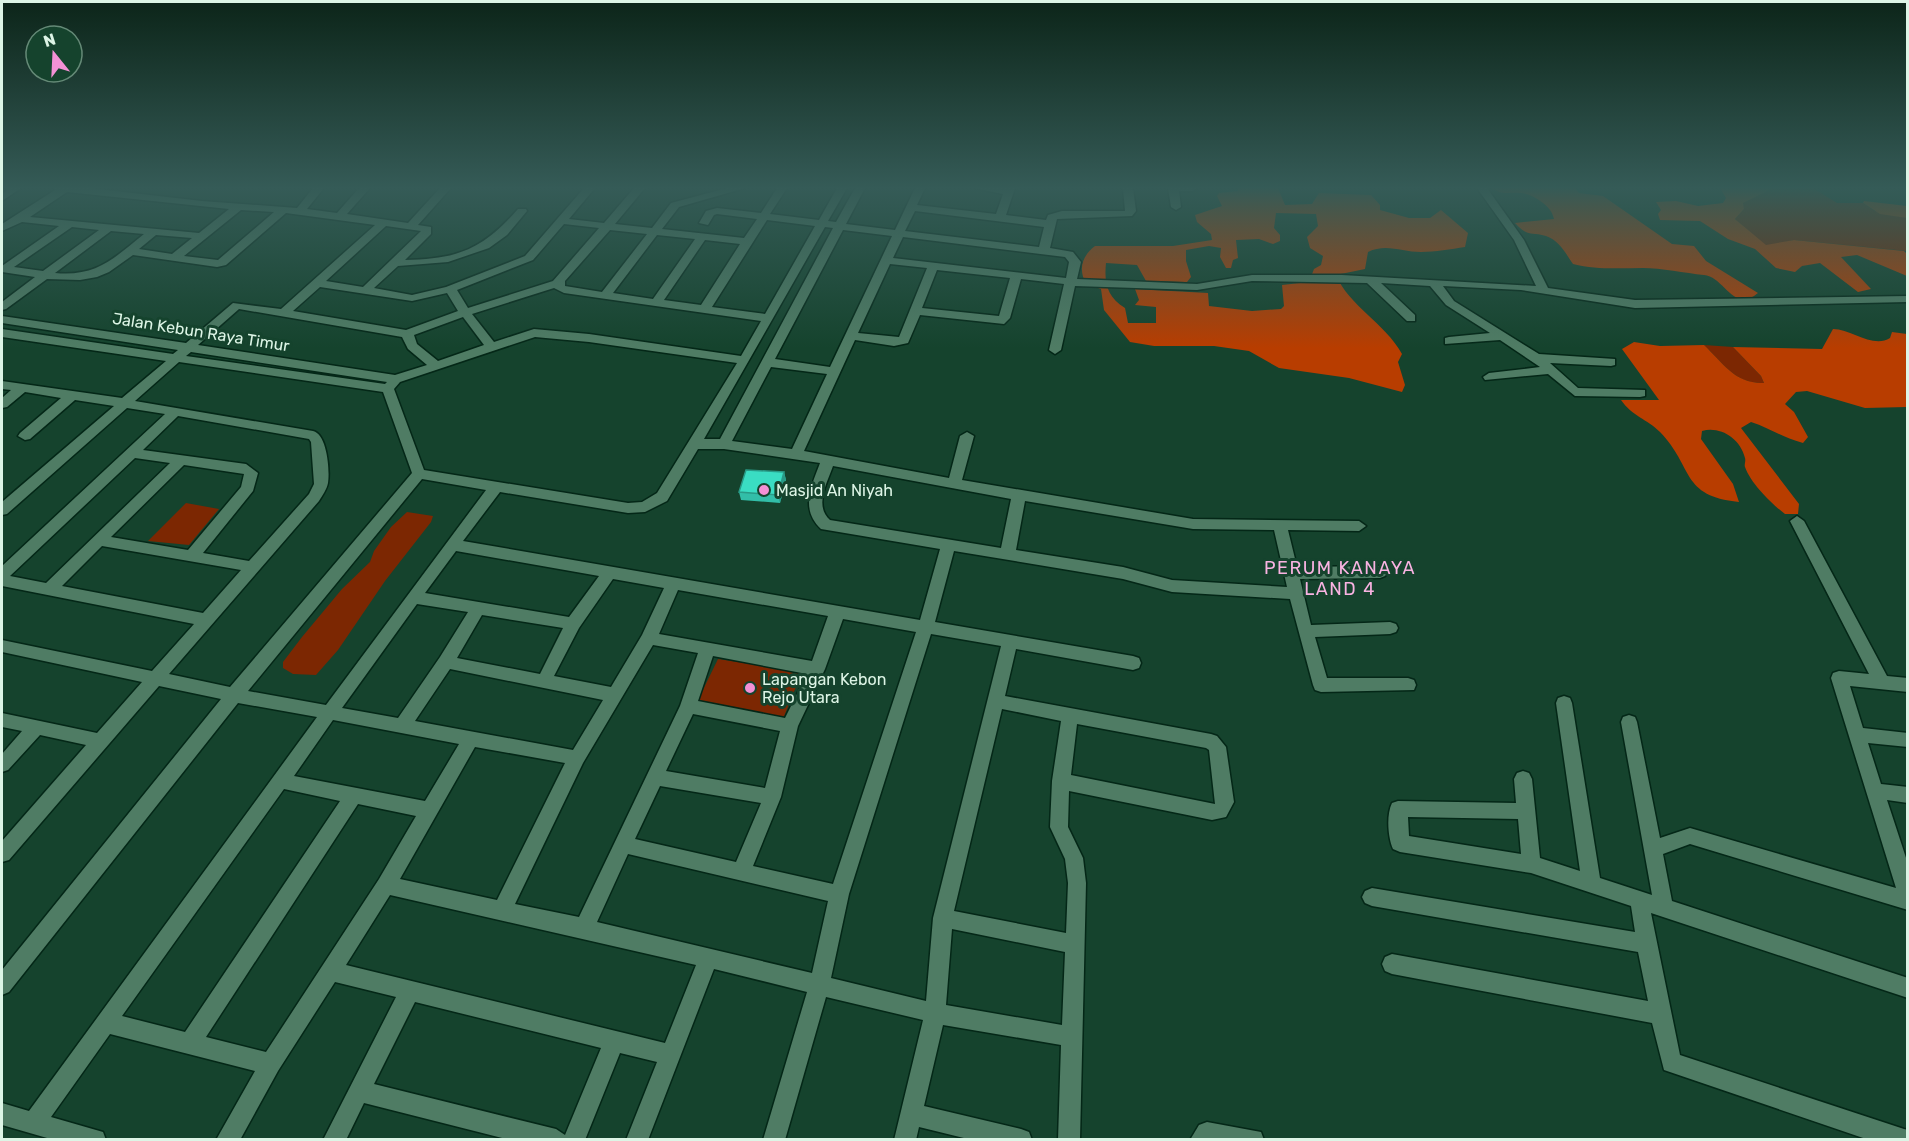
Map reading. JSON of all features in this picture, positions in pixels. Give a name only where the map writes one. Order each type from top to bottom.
[{"type":"street","points":[[2,269],[43,241]]},
{"type":"street","points":[[2,307],[90,241]]},
{"type":"street","points":[[2,269],[75,279],[92,276],[108,270],[142,241]]},
{"type":"street","points":[[175,257],[195,241]]},
{"type":"street","points":[[130,251],[222,263],[247,241]]},
{"type":"street","points":[[284,313],[364,241]]},
{"type":"street","points":[[365,291],[418,241]]},
{"type":"street","points":[[396,263],[426,264],[491,241]]},
{"type":"street","points":[[319,283],[412,298],[451,289],[524,261],[534,255],[545,241]]},
{"type":"street","points":[[2,510],[237,305],[407,334],[465,312],[558,283],[595,241]]},
{"type":"street","points":[[605,296],[646,241]]},
{"type":"street","points":[[656,303],[699,241]]},
{"type":"street","points":[[704,310],[748,242],[739,241]]},
{"type":"street","points":[[419,474],[628,508],[645,507],[662,498],[745,360],[812,241]]},
{"type":"street","points":[[724,444],[832,241]]},
{"type":"street","points":[[796,454],[894,241]]},
{"type":"street","points":[[977,241],[1044,249],[1073,256],[1075,262],[1072,282],[1055,350]]},
{"type":"street","points":[[1044,249],[1046,241]]},
{"type":"street","points":[[1520,241],[1544,291]]},
{"type":"street","points":[[517,250],[534,255]]},
{"type":"street","points":[[885,260],[1072,282],[1197,286],[1264,278],[1370,279],[1544,291],[1635,304],[1908,299]]},
{"type":"street","points":[[851,336],[902,341],[933,266]]},
{"type":"street","points":[[916,311],[1000,321],[1004,318],[1016,276]]},
{"type":"street","points":[[1370,279],[1411,318]]},
{"type":"street","points":[[558,283],[559,287],[564,290],[768,318]]},
{"type":"street","points":[[1434,283],[1450,303],[1536,357],[1575,392],[1640,393]]},
{"type":"street","points":[[451,289],[491,346]]},
{"type":"street","name":"Jalan Kebun Raya Timur","points":[[2,319],[190,347],[392,384]]},
{"type":"street","name":"Jalan Kebun Raya Timur","points":[[2,333],[178,358],[392,384]]},
{"type":"street","points":[[419,474],[392,384],[435,365],[518,336],[543,333],[745,360]]},
{"type":"street","points":[[407,334],[412,346],[435,365]]},
{"type":"street","points":[[1449,341],[1500,336]]},
{"type":"street","points":[[1536,357],[1611,362]]},
{"type":"street","points":[[766,362],[833,371]]},
{"type":"street","points":[[1489,376],[1552,370]]},
{"type":"street","points":[[2,385],[125,403],[317,437],[320,489],[2,854]]},
{"type":"street","points":[[2,404],[21,388]]},
{"type":"street","points":[[25,436],[71,396]]},
{"type":"street","points":[[2,574],[134,453],[175,412]]},
{"type":"street","points":[[954,484],[967,436]]},
{"type":"street","points":[[694,444],[724,444],[796,454],[954,484],[1193,524],[1280,527],[1359,526]]},
{"type":"street","points":[[134,453],[246,469],[251,473],[248,488],[191,557]]},
{"type":"street","points":[[48,590],[182,459]]},
{"type":"street","points":[[828,461],[814,502],[815,512],[820,521],[833,527],[1123,573],[1172,586],[1296,593]]},
{"type":"street","points":[[2,985],[234,695],[419,474]]},
{"type":"street","points":[[33,1123],[108,1023],[330,711],[496,487]]},
{"type":"street","points":[[1008,551],[1019,495]]},
{"type":"street","points":[[1797,521],[1882,683]]},
{"type":"street","points":[[1280,527],[1293,573],[1305,631],[1321,685],[1408,685]]},
{"type":"street","points":[[98,540],[253,567]]},
{"type":"street","points":[[452,545],[926,625],[1133,663]]},
{"type":"street","points":[[774,1140],[819,985],[839,894],[926,625],[948,546]]},
{"type":"street","points":[[1293,573],[1380,572]]},
{"type":"street","points":[[544,681],[573,624],[609,573]]},
{"type":"street","points":[[2,580],[207,620]]},
{"type":"street","points":[[501,911],[577,758],[649,638],[674,583]]},
{"type":"street","points":[[413,597],[573,624]]},
{"type":"street","points":[[403,724],[446,662],[478,607]]},
{"type":"street","points":[[741,873],[772,797],[790,726],[817,669],[837,611]]},
{"type":"street","points":[[1305,631],[1390,628]]},
{"type":"street","points":[[649,638],[708,647],[817,669]]},
{"type":"street","points":[[905,1140],[935,1012],[944,918],[1010,641]]},
{"type":"street","points":[[2,646],[234,695],[403,724],[470,740],[577,758]]},
{"type":"street","points":[[584,928],[625,845],[688,706],[708,647]]},
{"type":"street","points":[[446,662],[615,695]]},
{"type":"street","points":[[1908,685],[1839,678],[1908,895]]},
{"type":"street","points":[[996,701],[1211,741],[1217,747],[1225,802],[1220,811],[1212,812],[1061,782]]},
{"type":"street","points":[[1564,703],[1591,882]]},
{"type":"street","points":[[688,706],[790,726]]},
{"type":"street","points":[[1070,716],[1061,782],[1059,827],[1074,858],[1077,883],[1073,944],[1074,1037],[1070,1140]]},
{"type":"street","points":[[2,720],[101,741]]},
{"type":"street","points":[[1629,722],[1664,907]]},
{"type":"street","points":[[2,765],[36,728]]},
{"type":"street","points":[[1857,735],[1908,740]]},
{"type":"street","points":[[227,1140],[271,1064],[387,885],[470,740]]},
{"type":"street","points":[[654,777],[772,797]]},
{"type":"street","points":[[1523,779],[1531,864]]},
{"type":"street","points":[[281,781],[428,810]]},
{"type":"street","points":[[1875,791],[1908,795]]},
{"type":"street","points":[[191,1042],[355,794]]},
{"type":"street","points":[[1527,811],[1398,809],[1400,843],[1531,864],[1908,988]]},
{"type":"street","points":[[1654,849],[1690,836],[1908,901]]},
{"type":"street","points":[[625,845],[839,894]]},
{"type":"street","points":[[387,885],[584,928],[935,1012],[1074,1037]]},
{"type":"street","points":[[1372,897],[1646,944]]},
{"type":"street","points":[[1640,900],[1646,944],[1671,1063],[1904,1140]]},
{"type":"street","points":[[944,918],[1073,944]]},
{"type":"street","points":[[637,1140],[672,1056],[709,957]]},
{"type":"street","points":[[1392,964],[1660,1014]]},
{"type":"street","points":[[332,971],[672,1056]]},
{"type":"street","points":[[334,1140],[410,990]]},
{"type":"street","points":[[108,1023],[191,1042],[271,1064]]},
{"type":"street","points":[[574,1140],[614,1041]]},
{"type":"street","points":[[360,1091],[556,1140]]},
{"type":"street","points":[[2,1114],[95,1140]]},
{"type":"street","points":[[910,1114],[1022,1140]]},
{"type":"street","points":[[1201,1140],[1207,1134],[1253,1140]]},
{"type":"shaded area","points":[[1204,241],[1236,241],[1238,258],[1233,260],[1231,268],[1226,268],[1220,257],[1221,248],[1209,246],[1186,250],[1186,261],[1191,277],[1187,282],[1146,281],[1137,265],[1106,263],[1108,289],[1114,299],[1125,308],[1128,323],[1156,323],[1156,307],[1135,305],[1139,300],[1135,289],[1208,293],[1209,306],[1252,311],[1281,309],[1284,306],[1282,285],[1309,282],[1314,269],[1321,265],[1323,256],[1310,248],[1308,241],[1466,241],[1465,247],[1426,252],[1375,249],[1368,252],[1365,269],[1336,275],[1349,296],[1386,333],[1402,354],[1398,362],[1405,385],[1402,392],[1349,378],[1279,368],[1249,351],[1214,346],[1154,346],[1130,342],[1104,310],[1101,289],[1086,284],[1082,273],[1084,258],[1095,246],[1173,246]]},
{"type":"shaded area","points":[[1555,241],[1668,241],[1672,244],[1694,246],[1706,261],[1758,293],[1749,298],[1735,297],[1711,277],[1704,275],[1657,269],[1599,268],[1573,264]]},
{"type":"shaded area","points":[[1734,241],[1762,241],[1766,245],[1806,241],[1904,251],[1907,254],[1907,276],[1857,255],[1841,257],[1871,289],[1858,292],[1820,263],[1802,266],[1795,272],[1776,268],[1755,249]]},
{"type":"shaded area","points":[[1761,241],[1788,241],[1766,246]]},
{"type":"shaded area","points":[[1807,241],[1907,241],[1907,251]]},
{"type":"shaded area","points":[[1833,329],[1877,341],[1890,338],[1892,332],[1907,334],[1907,407],[1865,408],[1807,391],[1796,392],[1785,404],[1794,412],[1808,437],[1803,443],[1751,422],[1741,428],[1799,504],[1798,514],[1785,514],[1768,499],[1748,473],[1739,445],[1728,435],[1716,430],[1702,431],[1701,439],[1733,484],[1739,502],[1720,499],[1707,493],[1690,478],[1671,445],[1660,432],[1630,410],[1621,400],[1659,400],[1622,349],[1634,342],[1660,346],[1704,345],[1737,376],[1745,380],[1764,383],[1761,376],[1733,347],[1822,349]]},
{"type":"shaded area","points":[[1704,345],[1733,347],[1761,376],[1764,383],[1745,380],[1731,372]]},
{"type":"shaded area","points":[[186,503],[219,509],[189,545],[148,541]]},
{"type":"shaded area","points":[[407,512],[433,516],[431,522],[385,581],[338,650],[316,675],[293,674],[283,668],[283,662],[302,637],[342,589],[370,562],[374,551],[391,527]]},
{"type":"shaded area","name":"Lapangan Kebon Rejo Utara","points":[[718,659],[802,672],[783,719],[696,704]]},
{"type":"building","points":[[746,470],[784,472],[778,495],[739,492]]},
{"type":"place","name":"Masjid An Niyah","points":[[764,490]]},
{"type":"place","name":"Lapangan Kebon Rejo Utara","points":[[750,688]]},
{"type":"district","name":"PERUM KANAYA LAND 4","points":[[1340,578]]}]
